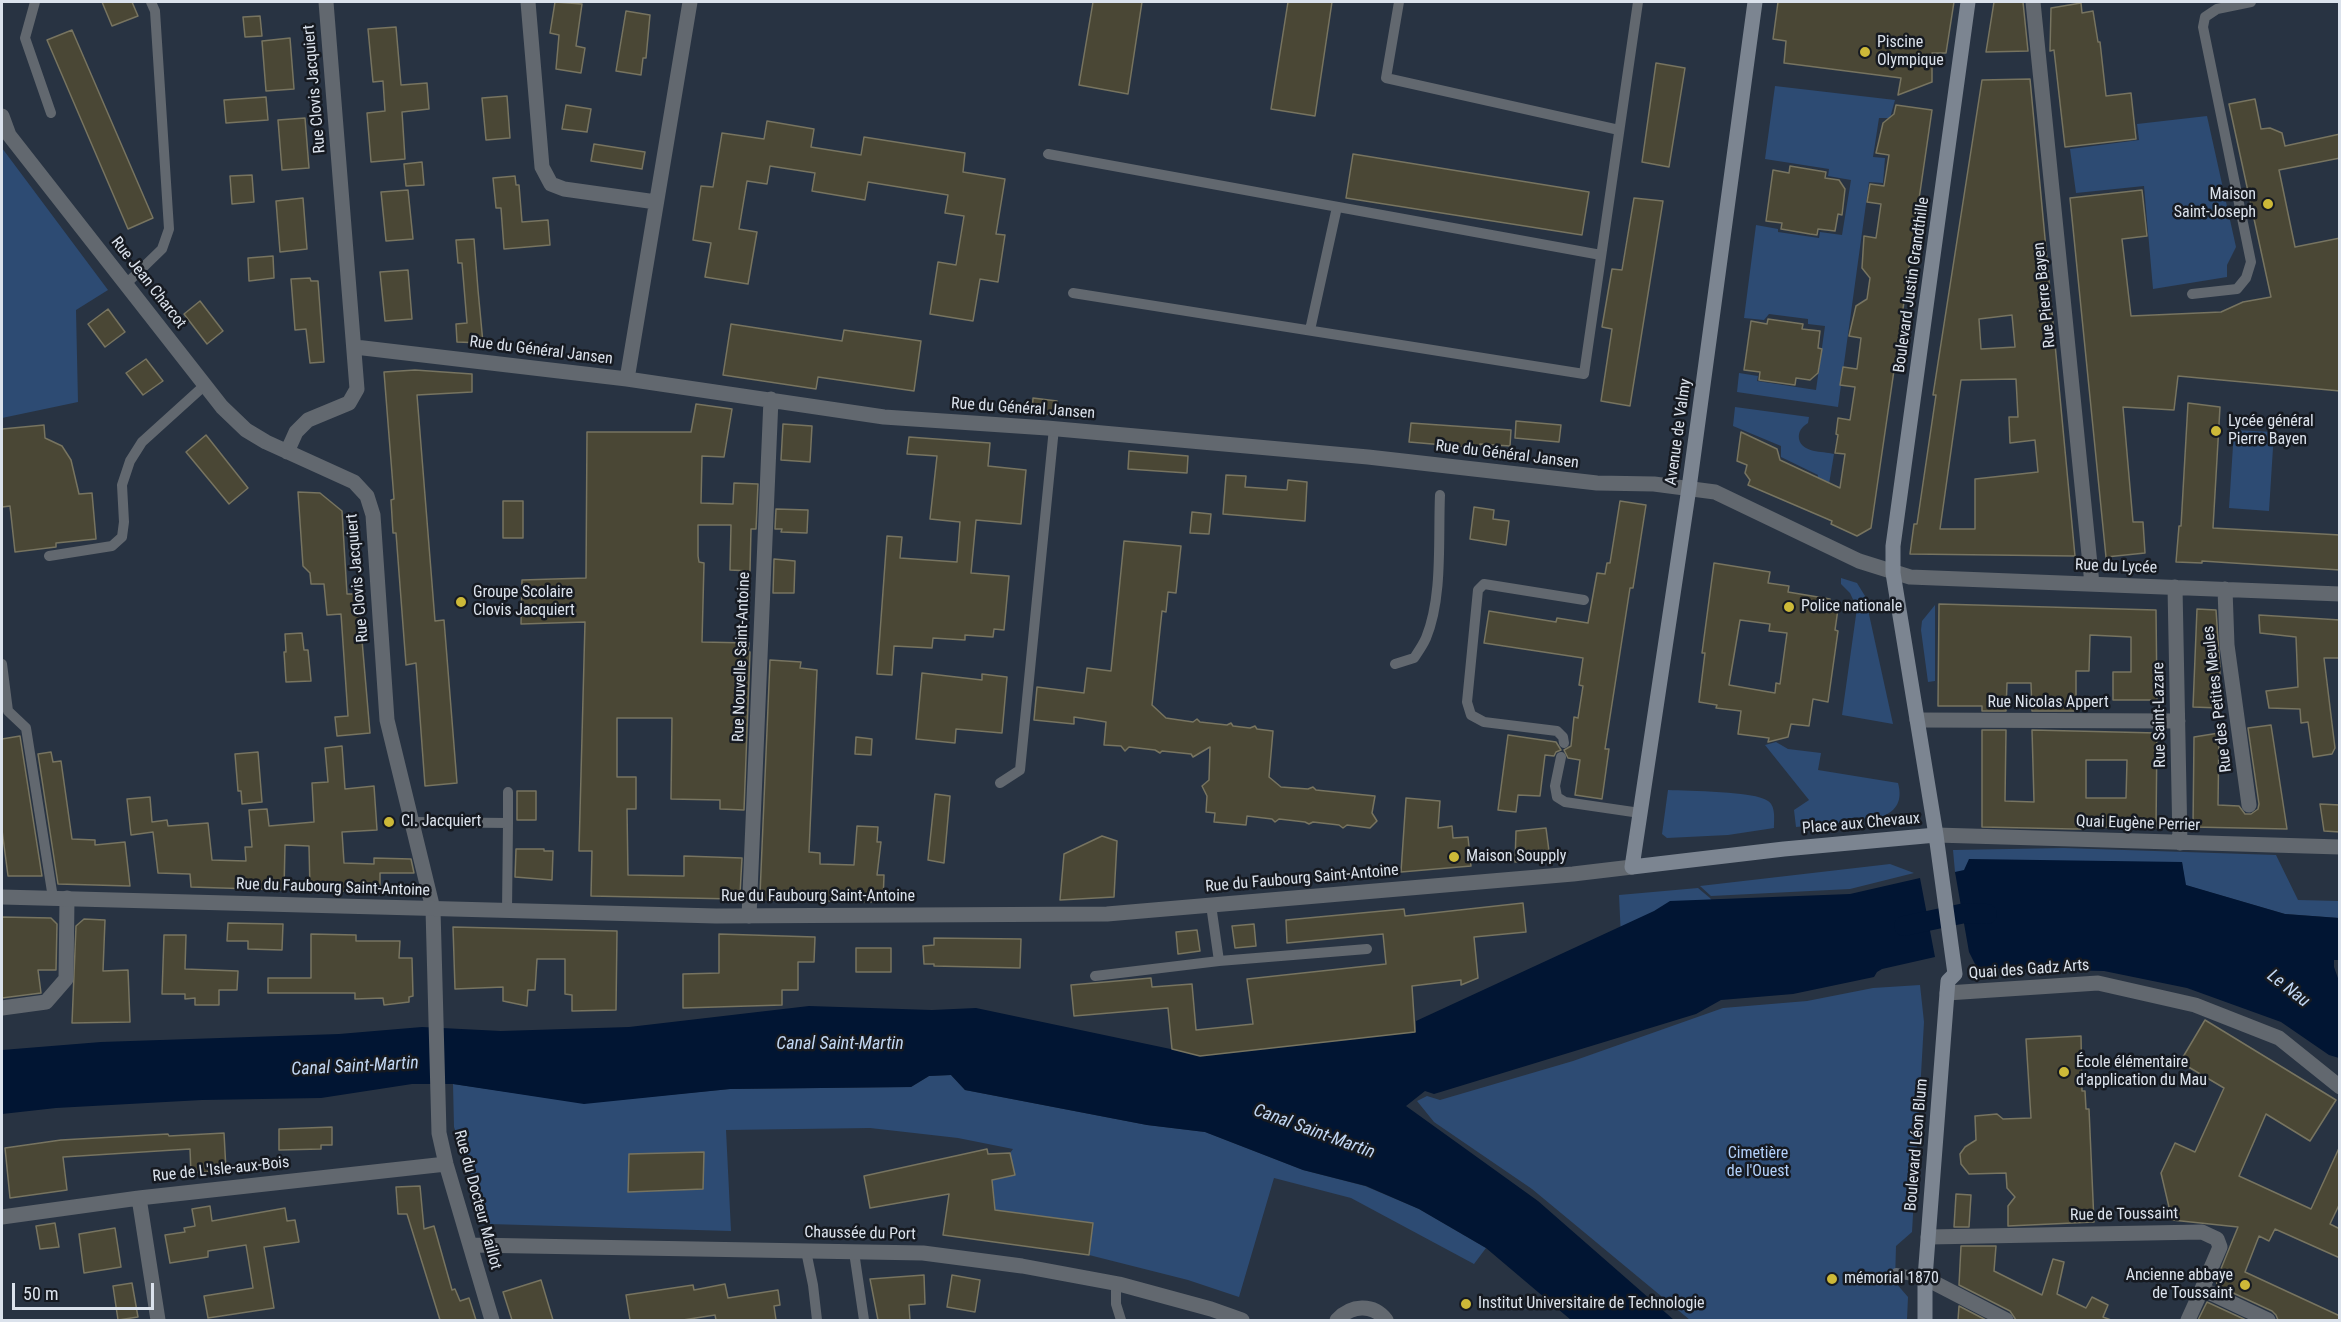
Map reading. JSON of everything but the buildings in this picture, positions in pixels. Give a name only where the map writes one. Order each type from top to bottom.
[{"type":"main road","name":"Avenue de Valmy","points":[[1632,867],[1689,488],[1755,2]]},
{"type":"main road","name":"Boulevard Justin Grandthille","points":[[1893,573],[1893,546],[1968,2]]},
{"type":"main road","name":"Place aux Chevaux","points":[[1632,867],[1784,849],[1936,836],[1893,573]]},
{"type":"main road","name":"Boulevard Léon Blum","points":[[1925,1320],[1925,1278],[1948,981],[1955,974],[1936,836]]},
{"type":"street","name":"Rue Clovis Jacquiert","points":[[326,2],[356,347],[357,389],[349,403],[308,420],[296,432],[287,452],[354,482],[367,496],[373,515],[387,720],[433,909]]},
{"type":"street","points":[[528,2],[542,167],[551,184],[564,189],[656,202]]},
{"type":"street","points":[[627,379],[690,2]]},
{"type":"street","name":"Rue Pierre Bayen","points":[[2033,2],[2092,584]]},
{"type":"street","name":"Rue Jean Charcot","points":[[2,116],[9,135],[222,407],[246,430],[287,452]]},
{"type":"street","name":"Rue du Général Jansen","points":[[356,347],[627,379],[884,417],[1054,428],[1368,457],[1597,483],[1654,484],[1689,488],[1715,492],[1859,561],[1893,573]]},
{"type":"street","name":"Rue Nouvelle Saint-Antoine","points":[[749,916],[771,399]]},
{"type":"street","name":"Rue du Lycée","points":[[1893,573],[1910,577],[2340,594]]},
{"type":"street","name":"Rue Saint-Lazare","points":[[2175,587],[2180,843]]},
{"type":"street","name":"Rue des Petites Meules","points":[[2225,589],[2227,645],[2248,805]]},
{"type":"street","name":"Rue Nicolas Appert","points":[[1917,720],[2178,721]]},
{"type":"street","name":"Quai Eugène Perrier","points":[[1936,836],[2340,848]]},
{"type":"street","name":"Rue du Faubourg Saint-Antoine","points":[[2,897],[749,916],[1107,914],[1632,867]]},
{"type":"street","points":[[2,1008],[46,1002],[66,979],[60,898]]},
{"type":"street","name":"Rue du Docteur Maillot","points":[[433,909],[439,1133],[492,1320]]},
{"type":"street","name":"Quai des Gadz Arts","points":[[1947,993],[2098,982],[2195,1005],[2278,1038],[2340,1087]]},
{"type":"street","name":"Rue de L'Isle-aux-Bois","points":[[2,1217],[139,1198],[446,1164]]},
{"type":"street","points":[[139,1198],[158,1320]]},
{"type":"street","name":"Rue de Toussaint","points":[[1928,1238],[2202,1232],[2217,1239],[2220,1247],[2202,1289]]},
{"type":"street","name":"Chaussée du Port","points":[[470,1245],[923,1253],[1022,1266],[1116,1284],[1242,1320]]},
{"type":"street","points":[[1925,1278],[2006,1320]]},
{"type":"street","points":[[2188,1320],[2202,1289],[2268,1320]]},
{"type":"street","points":[[1337,1320],[1352,1309],[1363,1308],[1373,1310],[1386,1320]]},
{"type":"lane","points":[[35,2],[25,38],[51,113]]},
{"type":"lane","points":[[126,284],[162,249],[169,229],[155,11],[151,2]]},
{"type":"lane","points":[[1399,2],[1386,78],[1619,130]]},
{"type":"lane","points":[[1073,293],[1584,374],[1638,2]]},
{"type":"lane","points":[[2192,294],[2237,289],[2246,278],[2251,262],[2203,27],[2205,17],[2217,9],[2251,2]]},
{"type":"lane","points":[[1048,154],[1601,255]]},
{"type":"lane","points":[[1310,330],[1337,207]]},
{"type":"lane","points":[[49,556],[112,546],[122,537],[124,522],[122,485],[130,460],[142,442],[205,385]]},
{"type":"lane","points":[[1000,783],[1020,770],[1054,428]]},
{"type":"lane","points":[[1395,664],[1414,658],[1426,638],[1433,612],[1437,594],[1440,495]]},
{"type":"lane","points":[[1564,743],[1563,737],[1557,731],[1484,722],[1471,715],[1467,702],[1478,590],[1484,584],[1584,600]]},
{"type":"lane","points":[[2,664],[8,711],[26,728],[60,898]]},
{"type":"lane","points":[[1561,757],[1555,786],[1557,796],[1565,802],[1640,813]]},
{"type":"lane","points":[[507,910],[508,792]]},
{"type":"lane","points":[[412,822],[508,823]]},
{"type":"lane","points":[[1211,905],[1219,962]]},
{"type":"lane","points":[[1095,976],[1367,949]]},
{"type":"lane","points":[[806,1251],[817,1320]]},
{"type":"lane","points":[[854,1252],[864,1320]]},
{"type":"lane","points":[[1896,1273],[1925,1278]]},
{"type":"lane","points":[[1116,1284],[1116,1304],[1121,1320]]},
{"type":"green space","points":[[1775,86],[1895,100],[1890,118],[1879,118],[1873,157],[1885,158],[1883,183],[1869,182],[1838,407],[1737,392],[1739,373],[1758,376],[1757,381],[1816,390],[1825,326],[1808,324],[1808,319],[1769,314],[1764,320],[1744,318],[1756,225],[1778,229],[1778,232],[1819,238],[1820,232],[1842,235],[1851,180],[1828,176],[1829,169],[1765,159]]},
{"type":"green space","points":[[2207,116],[2236,247],[2227,265],[2227,277],[2153,289],[2144,186],[2076,193],[2070,149],[2139,140],[2137,124]]},
{"type":"green space","points":[[2,148],[108,290],[76,310],[78,402],[2,418]]},
{"type":"green space","points":[[1735,407],[1809,417],[1808,423],[1800,431],[1799,439],[1801,444],[1808,449],[1834,454],[1828,490],[1816,488],[1818,475],[1781,457],[1781,446],[1733,426]]},
{"type":"green space","points":[[2234,430],[2274,432],[2269,511],[2229,508]]},
{"type":"green space","points":[[1841,578],[1857,583],[1865,596],[1893,724],[1842,715],[1857,608],[1850,593],[1841,584]]},
{"type":"green space","points":[[1935,605],[1935,681],[1928,682],[1921,630],[1922,621]]},
{"type":"green space","points":[[1776,742],[1788,749],[1821,753],[1818,770],[1898,783],[1900,795],[1897,804],[1892,811],[1875,819],[1796,827],[1794,810],[1809,800],[1765,745]]},
{"type":"green space","points":[[1668,790],[1736,793],[1761,798],[1771,803],[1774,828],[1728,835],[1667,838],[1662,834]]},
{"type":"green space","points":[[2064,848],[2276,855],[2298,900],[2339,901],[2339,918],[2285,914],[2185,885],[2182,862],[1955,872],[1953,850]]},
{"type":"green space","points":[[1890,864],[1914,873],[1850,889],[1711,896],[1700,886]]},
{"type":"green space","points":[[1698,888],[1710,898],[1728,923],[1621,938],[1619,895]]},
{"type":"green space","name":"Cimetière de l'Ouest","points":[[1920,985],[1924,1022],[1912,1232],[1896,1246],[1895,1282],[1908,1297],[1907,1320],[1690,1320],[1532,1189],[1434,1122],[1417,1101],[1427,1096],[1440,1100],[1573,1061],[1723,1008],[1807,1001],[1873,988]]},
{"type":"green space","points":[[951,1075],[965,1090],[1147,1125],[1205,1132],[1303,1170],[1365,1186],[1419,1209],[1486,1248],[1474,1264],[1351,1198],[1274,1178],[1239,1297],[1188,1280],[1089,1255],[1093,1223],[995,1210],[992,1180],[1015,1175],[1010,1153],[1013,1149],[958,1138],[870,1128],[726,1130],[731,1231],[489,1224],[454,1127],[453,1084],[584,1103],[730,1089],[911,1087],[929,1076]]},
{"type":"water","name":"Le Nau","points":[[1969,859],[2182,862],[2186,885],[2285,914],[2339,918],[2339,960],[2334,960],[2334,967],[2339,981],[2339,1058],[2329,1055],[2281,1022],[2187,988],[2104,971],[1977,968],[1969,952],[1955,872],[1964,870]]},
{"type":"water","name":"Canal Saint-Martin","points":[[1920,878],[1935,957],[1882,969],[1874,977],[1793,994],[1721,1000],[1696,1014],[1434,1094],[1425,1091],[1406,1106],[1538,1201],[1674,1320],[1571,1320],[1486,1248],[1419,1209],[1366,1186],[1303,1170],[1205,1132],[1147,1125],[965,1090],[951,1075],[929,1076],[911,1087],[730,1089],[584,1104],[453,1084],[412,1084],[321,1098],[202,1100],[56,1108],[2,1114],[2,1050],[101,1042],[339,1034],[422,1027],[501,1031],[629,1027],[809,1006],[932,1010],[976,1008],[1199,1055],[1416,1032],[1416,1021],[1654,911],[1670,901],[1850,894]]},
{"type":"waterway","points":[[1904,926],[1965,913],[1987,914]]},
{"type":"place","name":"Piscine Olympique","points":[[1865,52]]},
{"type":"place","name":"Maison Saint-Joseph","points":[[2268,204]]},
{"type":"place","name":"Lycée général Pierre Bayen","points":[[2216,431]]},
{"type":"place","name":"Groupe Scolaire Clovis Jacquiert","points":[[461,602]]},
{"type":"place","name":"Police nationale","points":[[1789,607]]},
{"type":"place","name":"Cl. Jacquiert","points":[[389,822]]},
{"type":"place","name":"Maison Soupply","points":[[1454,857]]},
{"type":"place","name":"École élémentaire d'application du Mau","points":[[2064,1072]]},
{"type":"place","name":"mémorial 1870","points":[[1832,1279]]},
{"type":"place","name":"Ancienne abbaye de Toussaint","points":[[2245,1285]]},
{"type":"place","name":"Institut Universitaire de Technologie","points":[[1466,1304]]}]
